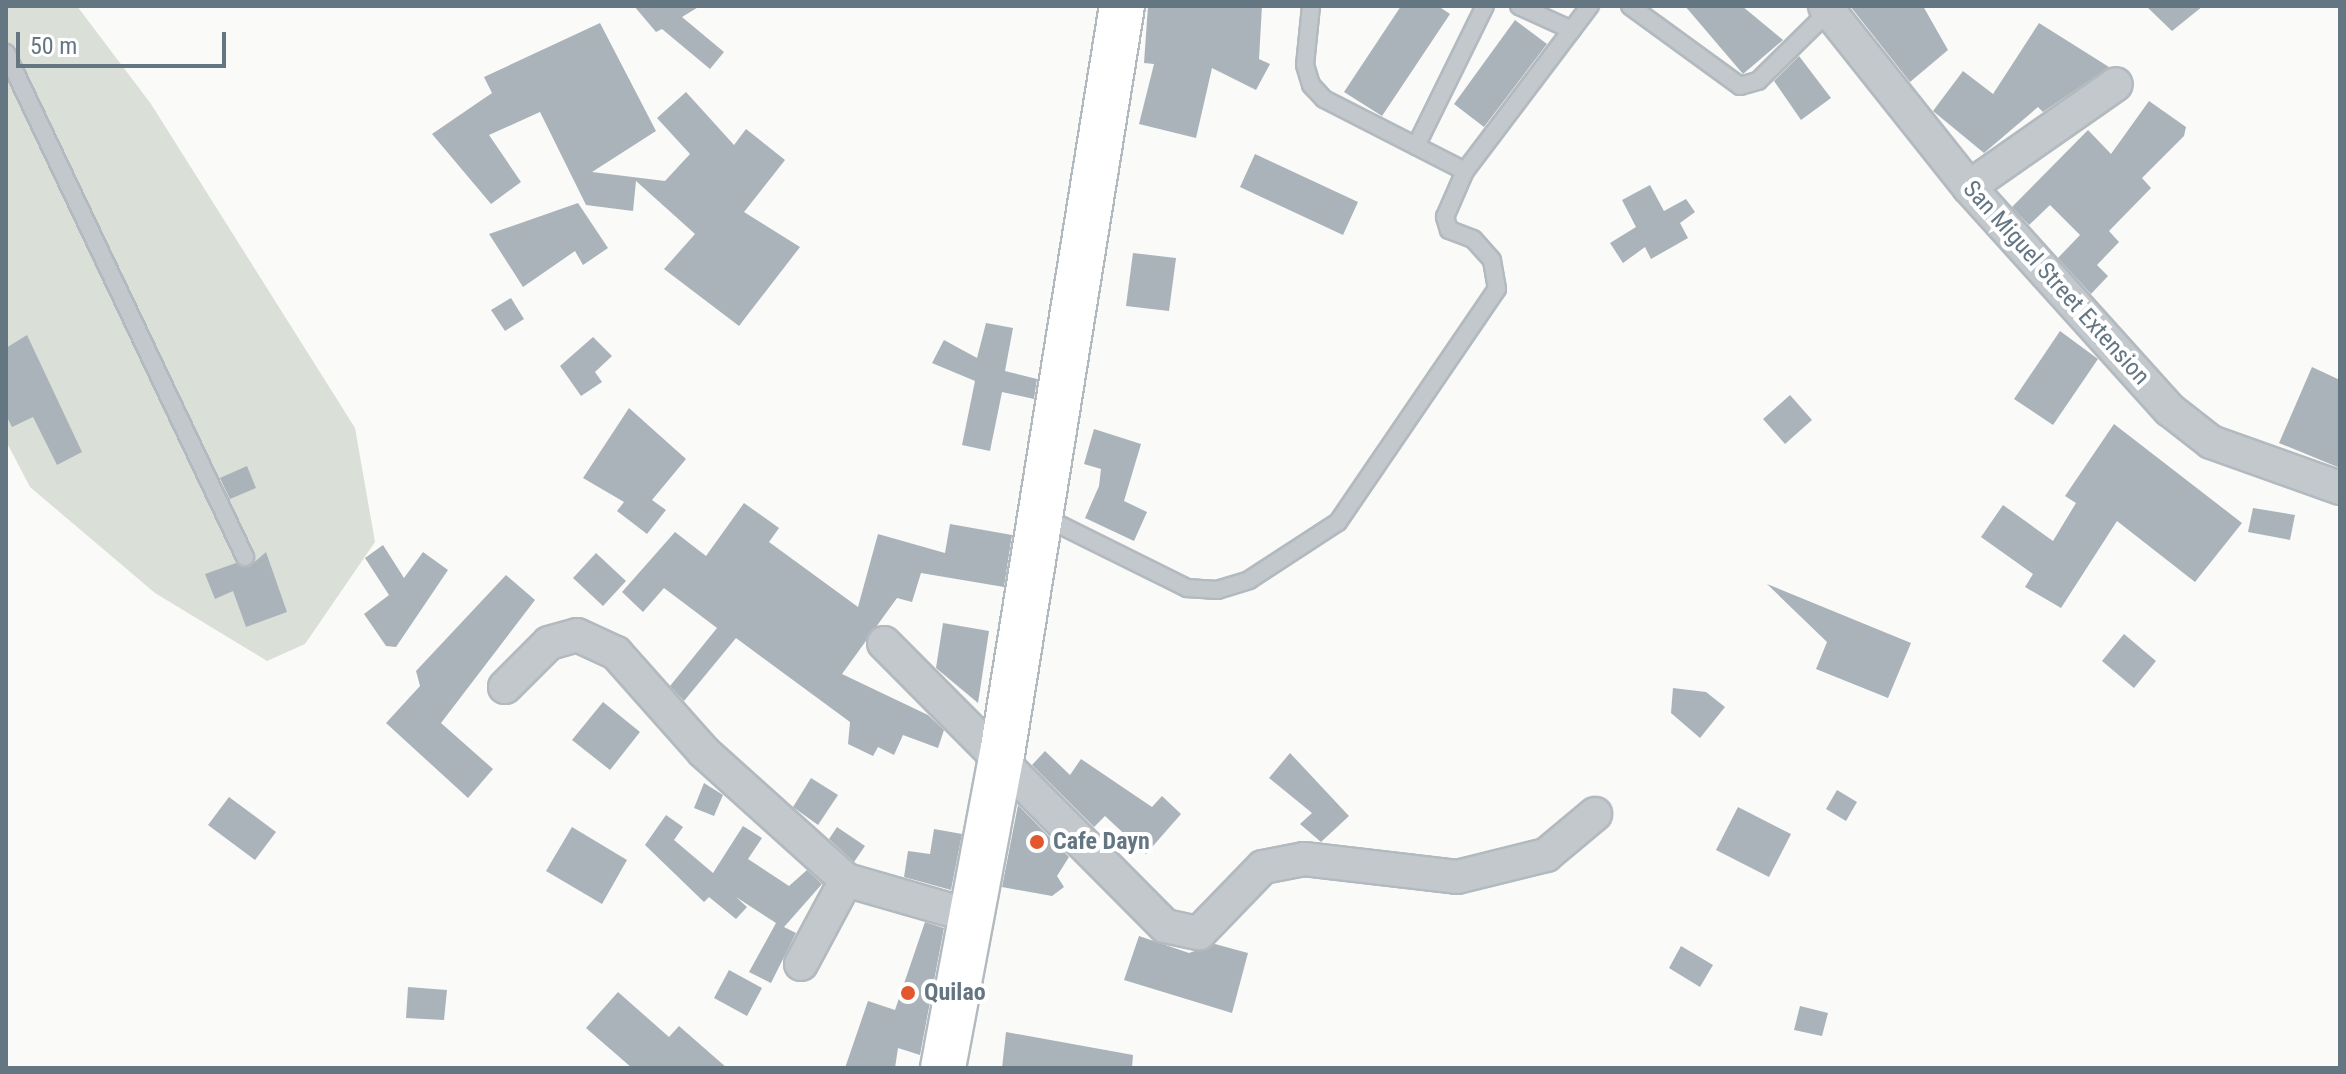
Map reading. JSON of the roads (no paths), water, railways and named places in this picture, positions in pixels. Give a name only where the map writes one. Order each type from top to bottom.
[{"type":"street","points":[[943,1068],[968,915],[1002,754],[1122,6]]},
{"type":"street","name":"San Miguel Street Extension","points":[[1827,8],[1969,187],[2170,410],[2211,442],[2340,488]]},
{"type":"street","points":[[1969,187],[2116,84]]},
{"type":"street","points":[[505,687],[549,643],[577,635],[616,653],[704,752],[846,880],[968,915]]},
{"type":"street","points":[[884,643],[1002,754],[1165,926],[1199,933],[1263,867],[1304,859],[1457,877],[1546,855],[1595,814]]},
{"type":"street","points":[[801,964],[846,880]]},
{"type":"lane","points":[[1311,6],[1305,65],[1311,85],[1465,171]]},
{"type":"lane","points":[[1416,146],[1485,6]]},
{"type":"lane","points":[[1519,6],[1572,30]]},
{"type":"lane","points":[[1040,515],[1187,588],[1217,590],[1249,580],[1338,522],[1497,289],[1492,260],[1473,239],[1449,230],[1445,217],[1465,171],[1590,6]]},
{"type":"lane","points":[[1630,6],[1740,86],[1758,81],[1827,8]]},
{"type":"lane","points":[[6,53],[245,557]]},
{"type":"place","name":"Cafe Dayn","points":[[1037,842]]},
{"type":"place","name":"Quilao","points":[[908,993]]}]
